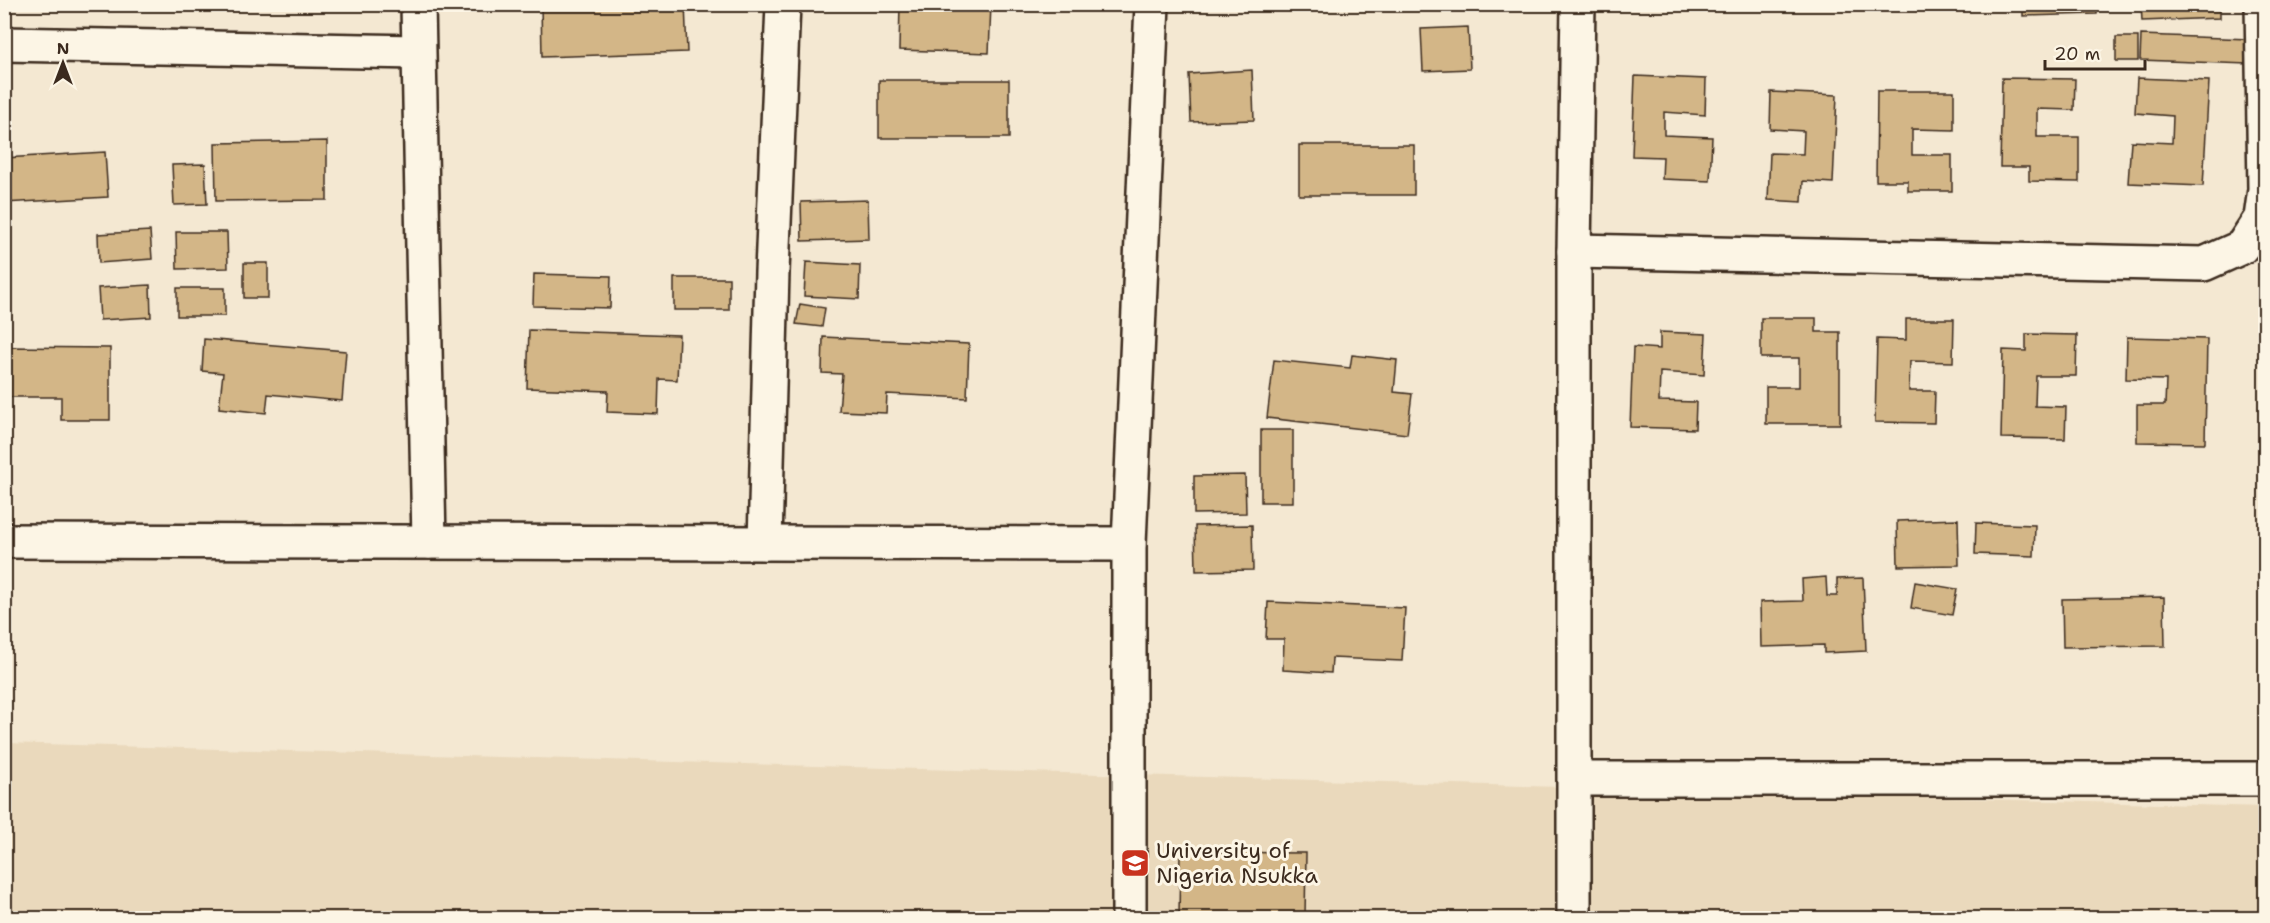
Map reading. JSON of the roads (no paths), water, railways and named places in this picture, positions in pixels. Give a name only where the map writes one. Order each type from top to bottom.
[{"type":"street","points":[[418,4],[417,52],[429,542]]},
{"type":"street","points":[[765,543],[772,272],[783,4]]},
{"type":"street","points":[[1129,918],[1129,544],[1152,4]]},
{"type":"street","points":[[1574,918],[1574,251],[1578,4]]},
{"type":"street","points":[[1574,251],[2204,264],[2242,247],[2261,218],[2265,189],[2262,4]]},
{"type":"street","points":[[4,44],[417,52]]},
{"type":"street","points":[[4,542],[1129,544]]},
{"type":"street","points":[[1575,779],[2265,779]]},
{"type":"place","name":"University of Nigeria Nsukka","points":[[1135,863]]}]
